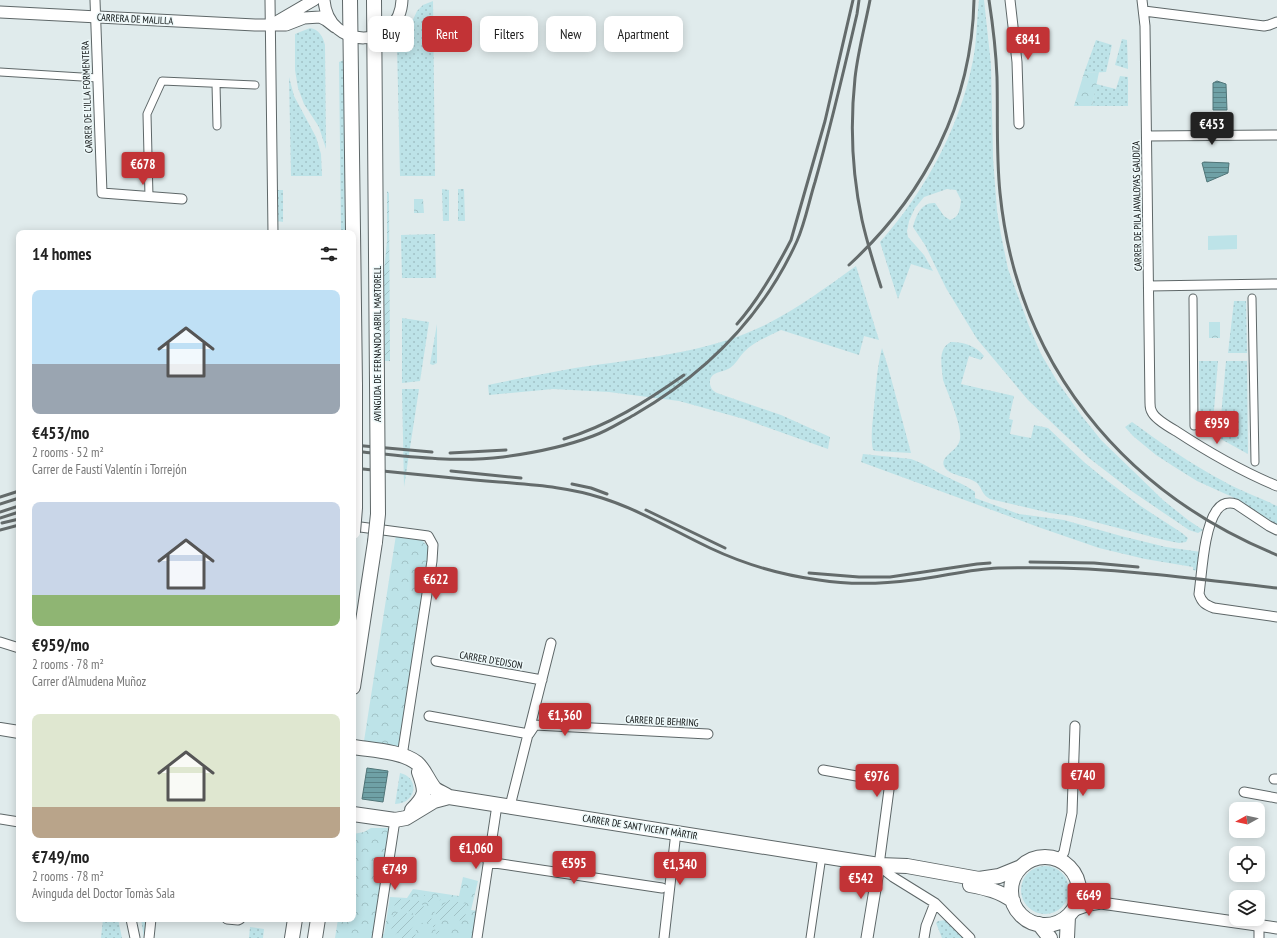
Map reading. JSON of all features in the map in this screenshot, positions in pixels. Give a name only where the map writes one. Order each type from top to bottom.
[{"type":"main road","points":[[350,0],[353,230]]},
{"type":"main road","name":"AVINGUDA DE FERNANDO ABRIL MARTORELL","points":[[374,0],[374,16]]},
{"type":"main road","name":"AVINGUDA DE FERNANDO ABRIL MARTORELL","points":[[356,667],[378,514],[375,52]]},
{"type":"main road","points":[[0,729],[16,732]]},
{"type":"main road","name":"CARRER DE SANT VICENT MÀRTIR","points":[[356,748],[402,756],[416,762],[422,768],[436,789],[449,797],[676,832],[882,867],[990,889],[1006,895],[1013,901]]},
{"type":"main road","points":[[356,814],[396,820],[411,810],[422,800],[424,792],[423,782],[416,762]]},
{"type":"main road","name":"CARRER DE SANT VICENT MÀRTIR","points":[[396,820],[406,818],[434,801],[449,797]]},
{"type":"main road","points":[[1042,857],[1059,860],[1072,870],[1078,885],[1078,899],[1070,913],[1063,920],[1051,924],[1039,924],[1030,921],[1017,910],[1013,901],[1011,892],[1012,883],[1016,874],[1021,867],[1031,860],[1042,857]]},
{"type":"main road","name":"CARRER DE SANT VICENT MÀRTIR","points":[[882,867],[907,866],[979,879],[999,876],[1021,867]]},
{"type":"main road","points":[[1068,938],[1070,913]]},
{"type":"main road","points":[[292,938],[295,922]]},
{"type":"main road","points":[[315,938],[318,922]]},
{"type":"main road","points":[[1039,924],[1050,938]]},
{"type":"street","name":"CARRER DE L'ILLA FORMENTERA","points":[[95,0],[102,194],[149,197]]},
{"type":"street","points":[[270,0],[273,230]]},
{"type":"street","points":[[270,25],[314,0]]},
{"type":"street","points":[[324,0],[327,14],[335,27]]},
{"type":"street","points":[[1010,0],[1017,62],[1019,124]]},
{"type":"street","name":"CARRER DE PILA JAVALOYAS GAUDIZA","points":[[1142,0],[1144,11],[1147,136],[1151,411],[1170,427],[1209,452],[1254,476],[1277,486]]},
{"type":"street","points":[[398,16],[404,1]]},
{"type":"street","points":[[1144,11],[1264,26],[1277,22]]},
{"type":"street","name":"CARRERA DE MALILLA","points":[[0,12],[255,25],[286,25],[304,18],[320,17],[351,36]]},
{"type":"street","points":[[351,36],[368,37]]},
{"type":"street","points":[[0,72],[98,78]]},
{"type":"street","points":[[182,199],[149,197],[147,114],[162,81],[255,85]]},
{"type":"street","points":[[216,84],[217,126]]},
{"type":"street","points":[[1147,136],[1277,135]]},
{"type":"street","points":[[1149,286],[1277,284]]},
{"type":"street","points":[[1193,298],[1194,426]]},
{"type":"street","points":[[1252,298],[1255,462]]},
{"type":"street","points":[[1277,530],[1236,504],[1230,503],[1221,506],[1214,515],[1208,534],[1199,594],[1204,604],[1214,608],[1277,617]]},
{"type":"street","points":[[356,526],[428,536],[433,545],[402,756]]},
{"type":"street","points":[[0,642],[16,647]]},
{"type":"street","points":[[476,938],[488,862],[504,806],[528,734],[551,643]]},
{"type":"street","name":"CARRER D'EDISON","points":[[436,661],[542,680]]},
{"type":"street","points":[[429,716],[528,734]]},
{"type":"street","name":"CARRER DE BEHRING","points":[[528,734],[536,726],[708,734]]},
{"type":"street","points":[[1059,860],[1064,852],[1072,813],[1075,726]]},
{"type":"street","points":[[823,770],[890,782],[882,867],[867,938]]},
{"type":"street","points":[[1244,792],[1277,798]]},
{"type":"street","points":[[0,819],[16,822]]},
{"type":"street","points":[[377,938],[396,820]]},
{"type":"street","points":[[664,938],[676,832]]},
{"type":"street","points":[[810,938],[822,856]]},
{"type":"street","points":[[488,862],[662,888]]},
{"type":"street","points":[[882,867],[893,877],[935,903],[970,938]]},
{"type":"street","points":[[1078,885],[1087,894],[1101,903]]},
{"type":"street","points":[[924,938],[926,926],[935,903]]},
{"type":"street","points":[[1070,913],[1089,905],[1101,903],[1229,922]]},
{"type":"street","points":[[132,922],[135,938]]},
{"type":"street","points":[[149,938],[152,922]]},
{"type":"street","points":[[926,926],[931,938]]},
{"type":"street","points":[[1259,938],[1259,926],[1277,928]]},
{"type":"green space","points":[[979,0],[984,0],[991,65],[993,158],[997,211],[1008,269],[1029,326],[1041,354],[1057,381],[1101,440],[1163,500],[1203,530],[1198,533],[1189,530],[1133,492],[1089,458],[1028,400],[977,339],[946,288],[925,245],[913,227],[920,210],[930,203],[935,203],[944,216],[950,220],[956,217],[959,212],[961,200],[956,190],[947,189],[924,197],[915,208],[909,221],[907,231],[908,237],[924,255],[933,271],[911,264],[898,299],[880,242],[913,200],[941,152],[953,126],[963,101],[970,74],[975,48]]},
{"type":"green space","points":[[433,1],[433,16],[422,16],[422,52],[434,52],[435,176],[400,176],[397,52],[414,52],[414,17],[417,11],[423,5]]},
{"type":"green space","points":[[310,28],[316,30],[320,34],[325,45],[326,149],[319,127],[304,104],[298,88],[295,70],[295,34]]},
{"type":"green space","points":[[1122,39],[1127,40],[1128,69],[1115,65]]},
{"type":"green space","points":[[1096,40],[1112,45],[1106,72],[1084,73]]},
{"type":"green space","points":[[344,60],[345,230],[341,230],[339,62]]},
{"type":"green space","points":[[1099,72],[1092,106],[1074,106],[1084,73]]},
{"type":"green space","points":[[1120,76],[1128,77],[1128,106],[1092,106],[1096,84],[1116,89]]},
{"type":"green space","points":[[289,77],[294,96],[316,137],[321,154],[322,176],[291,176]]},
{"type":"green space","points":[[442,189],[449,190],[449,221],[443,221]]},
{"type":"green space","points":[[458,189],[464,189],[465,221],[458,221]]},
{"type":"green space","points":[[277,190],[283,190],[283,222],[277,221]]},
{"type":"green space","points":[[387,191],[389,193],[390,361],[385,361],[384,272],[387,241]]},
{"type":"green space","points":[[414,199],[423,199],[424,213],[414,213]]},
{"type":"green space","points":[[435,234],[436,278],[402,278],[401,235]]},
{"type":"green space","points":[[1237,235],[1237,249],[1208,250],[1208,236]]},
{"type":"green space","points":[[856,266],[879,340],[864,336],[859,355],[781,330],[752,345],[732,366],[727,370],[717,373],[710,380],[713,391],[717,393],[781,415],[830,437],[828,449],[744,419],[679,401],[609,392],[553,389],[489,395],[488,385],[575,368],[673,354],[721,342],[744,334],[767,324],[790,311]]},
{"type":"green space","points":[[1234,301],[1246,301],[1247,353],[1228,353]]},
{"type":"green space","points":[[402,318],[429,322],[420,381],[402,383]]},
{"type":"green space","points":[[1209,322],[1220,322],[1220,338],[1209,338]]},
{"type":"green space","points":[[437,324],[437,363],[433,365],[430,364]]},
{"type":"green space","points":[[951,342],[969,345],[984,356],[981,360],[969,356],[961,384],[1014,396],[1009,419],[1013,420],[1010,434],[1031,438],[1034,425],[1048,428],[1101,476],[1142,507],[1182,533],[1188,538],[1186,542],[1179,543],[1164,540],[1072,516],[1050,513],[990,499],[985,496],[977,483],[954,474],[946,469],[943,462],[959,443],[960,439],[957,418],[943,380],[942,353]]},
{"type":"green space","points":[[882,348],[911,453],[873,450],[872,423]]},
{"type":"green space","points":[[1199,361],[1218,361],[1212,434],[1200,427]]},
{"type":"green space","points":[[1226,361],[1247,361],[1248,454],[1219,438]]},
{"type":"green space","points":[[402,389],[419,389],[404,487]]},
{"type":"green space","points":[[1132,422],[1199,468],[1236,488],[1277,506],[1277,525],[1239,500],[1197,481],[1156,455],[1133,436],[1125,427]]},
{"type":"green space","points":[[863,454],[911,459],[964,485],[975,492],[975,498],[1019,514],[1064,520],[1166,547],[1201,552],[1199,571],[1193,570],[1193,567],[1145,559],[1099,548],[1041,528],[861,462]]},
{"type":"green space","points":[[396,535],[422,540],[431,550],[400,747],[364,741]]},
{"type":"green space","points":[[400,773],[407,776],[411,780],[413,790],[408,800],[395,804]]},
{"type":"green space","points":[[371,828],[391,828],[374,938],[335,938],[338,922],[356,922],[356,833],[364,832]]},
{"type":"green space","points":[[1040,866],[1050,866],[1059,870],[1065,876],[1069,885],[1069,895],[1065,904],[1059,910],[1050,914],[1040,914],[1031,910],[1025,904],[1021,895],[1021,885],[1025,876],[1031,870]]},
{"type":"green space","points":[[463,877],[478,881],[471,910],[478,911],[473,938],[380,938],[380,934],[384,934],[390,897],[407,898],[413,889],[459,896]]},
{"type":"green space","points":[[423,895],[441,899],[431,906]]},
{"type":"green space","points":[[396,899],[420,901],[426,910],[418,916],[406,910],[394,908]]},
{"type":"green space","points":[[449,900],[467,904],[465,919],[461,922],[457,917],[450,915],[440,920],[434,912]]},
{"type":"green space","points":[[402,912],[412,915],[416,919],[390,938],[394,913]]},
{"type":"green space","points":[[429,915],[442,935],[437,936],[435,929],[429,922],[422,923],[421,921]]},
{"type":"green space","points":[[946,920],[963,938],[942,938],[936,923],[938,921]]},
{"type":"green space","points":[[103,922],[119,922],[122,938],[101,938]]},
{"type":"green space","points":[[141,922],[147,922],[145,938]]},
{"type":"green space","points":[[419,923],[420,924],[416,930],[415,938],[399,938]]},
{"type":"green space","points":[[250,927],[264,929],[263,938],[249,938]]},
{"type":"shaded area","points":[[1217,81],[1226,84],[1227,110],[1213,110],[1213,83]]},
{"type":"shaded area","points":[[1202,163],[1229,163],[1228,173],[1207,182]]},
{"type":"shaded area","points":[[367,768],[388,771],[383,802],[362,799]]},
{"type":"railway","points":[[737,324],[767,284],[791,240],[825,121],[853,0]]},
{"type":"railway","points":[[356,451],[409,457],[484,459],[503,457],[560,446],[598,434],[634,415],[660,399],[708,362],[749,318],[767,294],[783,268],[800,234],[832,119],[859,0]]},
{"type":"railway","points":[[870,0],[855,78],[852,131],[856,185],[862,220],[881,287]]},
{"type":"railway","points":[[849,265],[876,238],[900,209],[921,178],[939,145],[954,111],[964,75],[971,38],[974,0]]},
{"type":"railway","points":[[989,0],[997,68],[1000,193],[1010,254],[1029,312],[1054,365],[1086,413],[1125,457],[1170,495],[1221,528],[1277,555]]},
{"type":"railway","points":[[564,439],[580,434],[612,420],[656,394],[684,375]]},
{"type":"railway","points":[[356,445],[432,452]]},
{"type":"railway","points":[[450,453],[506,450]]},
{"type":"railway","points":[[356,468],[538,485],[590,494],[630,508],[710,548],[736,559],[777,572],[831,582],[890,582],[924,579],[966,571],[998,568],[1051,568],[1123,571],[1277,588]]},
{"type":"railway","points":[[451,471],[521,478]]},
{"type":"railway","points":[[572,484],[591,488],[607,494]]},
{"type":"railway","points":[[0,497],[16,492]]},
{"type":"railway","points":[[0,504],[16,499]]},
{"type":"railway","points":[[0,512],[16,507]]},
{"type":"railway","points":[[646,510],[725,548]]},
{"type":"railway","points":[[0,518],[16,513]]},
{"type":"railway","points":[[2,523],[16,520]]},
{"type":"railway","points":[[0,530],[16,526]]},
{"type":"railway","points":[[1030,562],[1094,563],[1138,567]]},
{"type":"railway","points":[[809,573],[859,577],[890,577],[990,563]]}]
